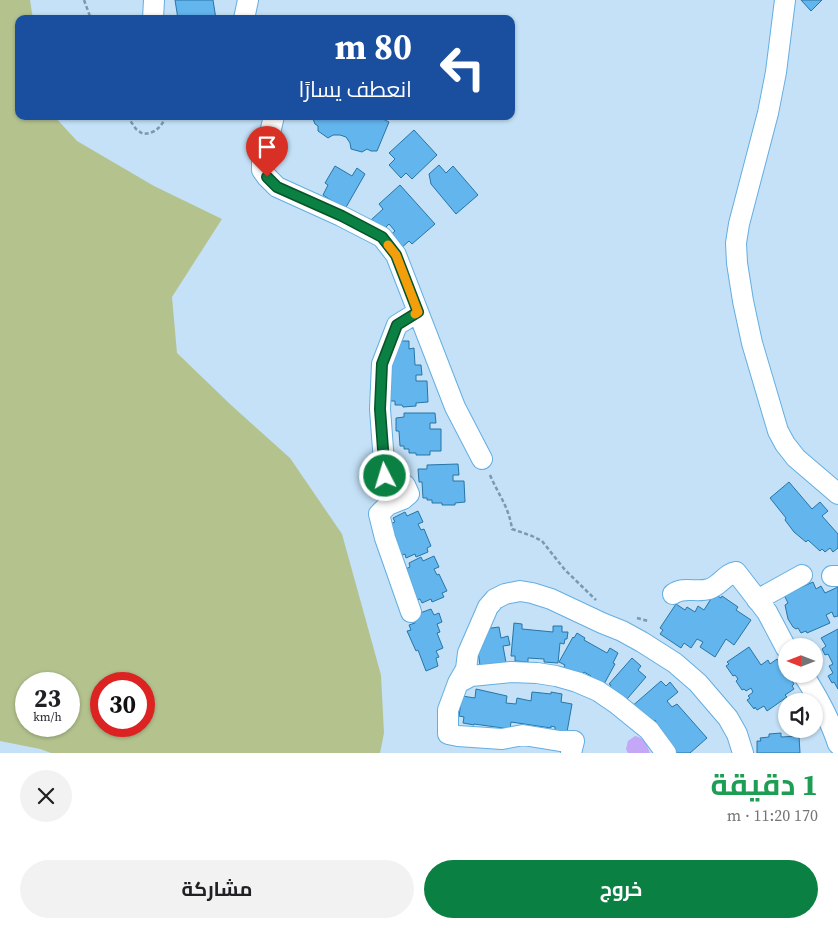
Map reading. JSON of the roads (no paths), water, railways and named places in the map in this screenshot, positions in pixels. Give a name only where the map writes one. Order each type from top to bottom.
[{"type":"street","points":[[153,15],[154,0]]},
{"type":"street","points":[[246,15],[248,0]]},
{"type":"street","points":[[785,0],[768,112],[738,224],[736,243],[737,263],[752,343],[778,431],[796,458],[838,494]]},
{"type":"street","points":[[273,120],[263,150],[262,170],[277,187],[342,216],[382,237],[396,255],[455,407],[482,459]]},
{"type":"street","points":[[411,612],[385,538],[379,514],[388,505],[403,499],[409,494],[405,485],[385,476],[380,409],[382,364],[397,325],[418,312]]},
{"type":"street","points":[[673,594],[686,589],[709,589],[716,586],[732,572],[736,572],[767,612],[781,638]]},
{"type":"street","points":[[757,600],[802,575]]},
{"type":"street","points":[[571,753],[574,741],[560,741],[523,735],[502,739],[448,734],[448,710],[458,683],[466,669],[468,654],[488,607],[496,599],[506,594],[520,591],[551,599],[622,631],[674,663],[698,683],[728,718],[737,734],[743,753]]},
{"type":"street","points":[[458,683],[471,676],[510,672],[537,673],[577,682],[598,691],[617,704],[649,730],[666,753]]},
{"type":"street","points":[[808,683],[834,732],[838,744]]}]
